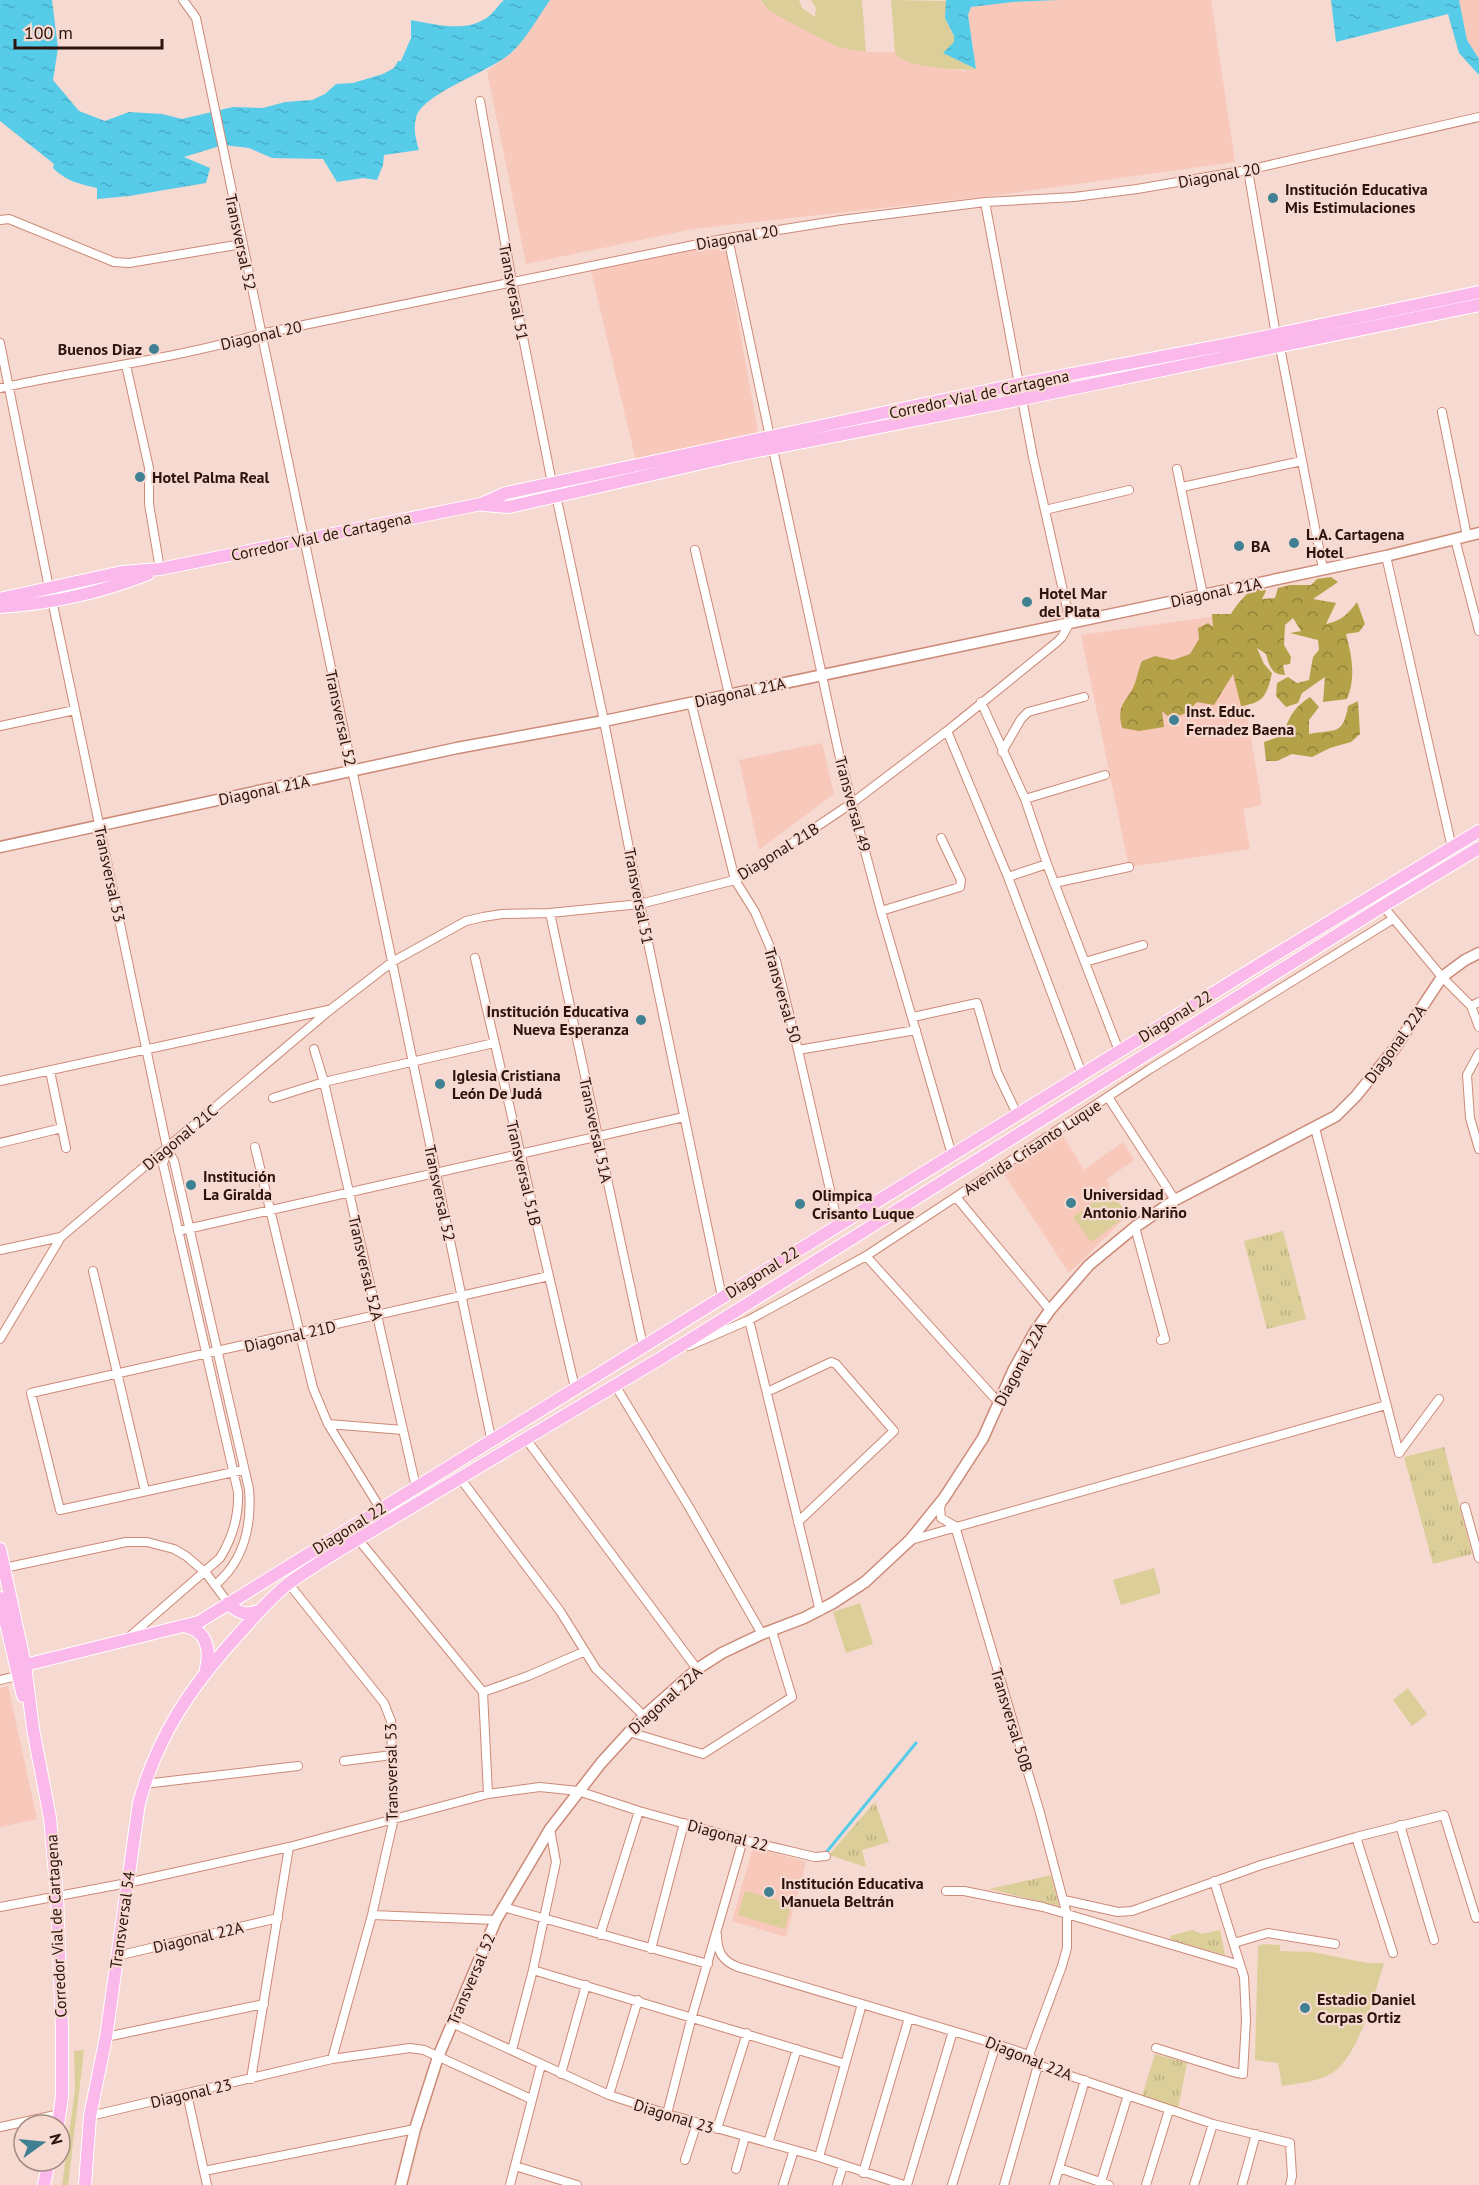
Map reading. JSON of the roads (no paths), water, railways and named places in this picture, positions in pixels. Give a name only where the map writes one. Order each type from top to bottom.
[{"type":"main road","name":"Corredor Vial de Cartagena","points":[[771,443],[1022,399],[1278,341],[1479,292]]},
{"type":"main road","name":"Corredor Vial de Cartagena","points":[[0,599],[121,585],[160,569],[481,504],[508,507],[554,489],[771,443],[1019,384],[1479,305]]},
{"type":"main road","name":"Corredor Vial de Cartagena","points":[[0,608],[50,594]]},
{"type":"main road","name":"Diagonal 22","points":[[25,1665],[199,1622],[492,1438],[1479,831]]},
{"type":"main road","name":"Diagonal 22","points":[[205,1671],[258,1611],[289,1584],[358,1539],[661,1358],[1479,848]]},
{"type":"main road","name":"Corredor Vial de Cartagena","points":[[0,1549],[25,1665],[33,1729],[50,1818],[57,1897],[62,2029],[60,2113]]},
{"type":"main road","name":"Corredor Vial de Cartagena","points":[[0,1598],[17,1676],[33,1729]]},
{"type":"main road","points":[[228,1603],[238,1612],[245,1614],[258,1611]]},
{"type":"main road","points":[[178,1626],[187,1627],[202,1636],[209,1653],[205,1671]]},
{"type":"main road","name":"Transversal 54","points":[[85,2185],[90,2116],[106,2037],[139,1803],[154,1756],[172,1720],[205,1671]]},
{"type":"street","name":"Transversal 52","points":[[183,0],[196,18],[492,1438]]},
{"type":"street","name":"Transversal 51","points":[[480,101],[512,282],[722,1297]]},
{"type":"street","name":"Diagonal 20","points":[[4,387],[126,365],[226,344],[260,333],[728,237],[985,202],[1074,197],[1248,170],[1479,117]]},
{"type":"street","points":[[1248,170],[1278,341],[1323,569]]},
{"type":"street","points":[[985,202],[1019,384]]},
{"type":"street","points":[[0,220],[9,219],[114,262],[129,263],[242,244]]},
{"type":"street","name":"Transversal 49","points":[[728,237],[821,674],[852,803],[952,1155]]},
{"type":"street","name":"Transversal 53","points":[[0,343],[4,387],[167,1148],[174,1161],[249,1489],[247,1534],[233,1564],[215,1585]]},
{"type":"street","points":[[126,365],[149,468],[149,504],[160,569]]},
{"type":"street","points":[[1022,399],[1070,622]]},
{"type":"street","points":[[1442,412],[1467,536]]},
{"type":"street","points":[[1182,487],[1302,461]]},
{"type":"street","points":[[1177,469],[1203,595]]},
{"type":"street","points":[[1045,510],[1129,490]]},
{"type":"street","name":"Diagonal 21A","points":[[0,847],[457,748],[604,721],[1203,595],[1386,556],[1479,532]]},
{"type":"street","points":[[1455,539],[1479,631]]},
{"type":"street","points":[[695,550],[729,694]]},
{"type":"street","points":[[1386,556],[1452,848]]},
{"type":"street","name":"Diagonal 21B","points":[[392,962],[466,921],[502,914],[550,913],[640,904],[735,880],[852,803],[947,730],[1057,642],[1070,622]]},
{"type":"street","points":[[1002,752],[1021,719],[1028,712],[1084,697]]},
{"type":"street","name":"Transversal 50","points":[[691,702],[735,880],[755,912],[776,961],[838,1225]]},
{"type":"street","points":[[981,702],[1025,799],[1054,883],[1119,1051]]},
{"type":"street","points":[[0,726],[75,710]]},
{"type":"street","points":[[947,730],[1008,878],[1082,1074]]},
{"type":"street","points":[[1025,799],[1105,776]]},
{"type":"street","points":[[881,911],[960,887],[961,880],[941,838]]},
{"type":"street","points":[[1008,878],[1047,864]]},
{"type":"street","points":[[1054,883],[1129,867]]},
{"type":"street","points":[[1383,906],[1442,977],[1475,1004],[1479,1027]]},
{"type":"street","name":"Transversal 51A","points":[[550,913],[643,1346]]},
{"type":"street","name":"Avenida Crisanto Luque","points":[[661,1358],[750,1320],[867,1256],[1150,1069],[1393,919]]},
{"type":"street","points":[[1085,962],[1143,945]]},
{"type":"street","name":"Diagonal 22A","points":[[578,1791],[644,1716],[696,1669],[722,1653],[820,1611],[865,1582],[910,1540],[944,1498],[983,1438],[1024,1349],[1050,1310],[1089,1265],[1135,1227],[1175,1200],[1336,1116],[1395,1048],[1442,977],[1460,963],[1479,953]]},
{"type":"street","name":"Transversal 51B","points":[[475,958],[575,1388]]},
{"type":"street","name":"Diagonal 21C","points":[[0,1339],[61,1237],[330,1010],[392,962]]},
{"type":"street","points":[[912,1017],[977,1003],[997,1072],[1017,1114]]},
{"type":"street","points":[[0,1081],[330,1010]]},
{"type":"street","points":[[798,1050],[916,1030]]},
{"type":"street","points":[[273,1098],[324,1082],[494,1043]]},
{"type":"street","name":"Transversal 52A","points":[[314,1049],[350,1193],[416,1487]]},
{"type":"street","points":[[1479,1053],[1467,1075],[1470,1118],[1479,1149]]},
{"type":"street","points":[[50,1071],[66,1148]]},
{"type":"street","points":[[1108,1097],[1175,1200]]},
{"type":"street","points":[[178,1231],[684,1117]]},
{"type":"street","points":[[0,1143],[62,1128]]},
{"type":"street","points":[[1315,1128],[1399,1453],[1439,1399]]},
{"type":"street","points":[[255,1147],[314,1388],[328,1424],[380,1508]]},
{"type":"street","name":"Transversal 53","points":[[126,1639],[206,1573],[229,1544],[236,1522],[238,1492],[163,1164],[167,1148]]},
{"type":"street","points":[[956,1197],[1050,1310]]},
{"type":"street","points":[[1135,1227],[1165,1339],[1161,1340]]},
{"type":"street","points":[[0,1250],[61,1237]]},
{"type":"street","points":[[867,1256],[999,1403]]},
{"type":"street","points":[[93,1271],[145,1491],[243,1470]]},
{"type":"street","name":"Diagonal 21D","points":[[145,1491],[60,1510],[31,1394],[549,1276]]},
{"type":"street","points":[[750,1320],[820,1611]]},
{"type":"street","points":[[767,1392],[831,1362],[836,1364],[894,1431],[798,1522]]},
{"type":"street","points":[[615,1385],[767,1633],[792,1697],[703,1754],[629,1732]]},
{"type":"street","points":[[910,1540],[1386,1405]]},
{"type":"street","points":[[328,1424],[403,1430]]},
{"type":"street","points":[[526,1439],[696,1669]]},
{"type":"street","points":[[460,1478],[560,1611],[584,1652],[607,1681],[644,1716]]},
{"type":"street","name":"Transversal 50B","points":[[944,1498],[940,1508],[941,1518],[955,1526],[1067,1914],[1067,1948],[1029,2055]]},
{"type":"street","points":[[1466,1507],[1479,1558]]},
{"type":"street","points":[[358,1539],[483,1692],[488,1794]]},
{"type":"street","points":[[4,1568],[126,1542],[147,1542],[186,1556],[206,1573],[228,1603]]},
{"type":"street","name":"Transversal 53","points":[[289,1584],[384,1703],[391,1721],[394,1818],[372,1915],[332,2059]]},
{"type":"street","points":[[483,1692],[584,1652]]},
{"type":"street","points":[[0,1680],[17,1676]]},
{"type":"street","points":[[344,1761],[392,1755]]},
{"type":"street","points":[[144,1784],[298,1766]]},
{"type":"street","name":"Diagonal 22","points":[[0,1908],[289,1847],[488,1794],[540,1786],[578,1791],[639,1811],[743,1840],[815,1857],[826,1856]]},
{"type":"street","name":"Transversal 52","points":[[401,2185],[415,2128],[438,2057],[496,1920],[550,1828],[578,1791]]},
{"type":"street","points":[[600,1935],[639,1811]]},
{"type":"street","points":[[1064,1900],[1127,1912],[1214,1881],[1356,1837],[1444,1815],[1476,1918]]},
{"type":"street","points":[[651,1949],[684,1823]]},
{"type":"street","points":[[1400,1825],[1434,1940]]},
{"type":"street","points":[[512,2050],[533,1970],[556,1862],[550,1828]]},
{"type":"street","points":[[1356,1837],[1393,1953]]},
{"type":"street","points":[[667,2114],[692,2016],[743,1840]]},
{"type":"street","points":[[251,2079],[289,1847]]},
{"type":"street","points":[[1156,2048],[1233,2073],[1243,2074],[1246,1995],[1240,1965],[1214,1881]]},
{"type":"street","points":[[946,1891],[964,1891],[1043,1907],[1240,1965]]},
{"type":"street","points":[[503,1907],[708,1964]]},
{"type":"street","points":[[372,1915],[496,1920]]},
{"type":"street","name":"Diagonal 22A","points":[[117,1956],[278,1918]]},
{"type":"street","points":[[1233,1943],[1268,1933],[1335,1944]]},
{"type":"street","name":"Diagonal 22A","points":[[717,1935],[719,1950],[723,1958],[732,1965],[996,2044],[1029,2055],[1038,2066],[1169,2110],[1213,2124],[1290,2143],[1292,2176],[1290,2185]]},
{"type":"street","points":[[533,1970],[692,2016],[845,2064]]},
{"type":"street","points":[[561,2074],[586,1985]]},
{"type":"street","points":[[609,2095],[638,2000]]},
{"type":"street","points":[[106,2037],[264,2004]]},
{"type":"street","points":[[819,2157],[862,2004]]},
{"type":"street","points":[[863,2173],[909,2018]]},
{"type":"street","name":"Diagonal 23","points":[[452,2023],[609,2095],[902,2184]]},
{"type":"street","points":[[902,2184],[953,2031]]},
{"type":"street","points":[[717,2129],[747,2033]]},
{"type":"street","points":[[952,2185],[996,2044]]},
{"type":"street","name":"Diagonal 23","points":[[90,2116],[332,2059],[410,2048],[424,2050],[531,2099]]},
{"type":"street","points":[[768,2143],[797,2049]]},
{"type":"street","points":[[510,2185],[541,2065]]},
{"type":"street","points":[[1004,2185],[1038,2066]]},
{"type":"street","points":[[1054,2185],[1085,2080]]},
{"type":"street","points":[[187,2094],[207,2185]]},
{"type":"street","points":[[1059,2168],[1103,2184],[1128,2095]]},
{"type":"street","points":[[1146,2185],[1169,2110]]},
{"type":"street","points":[[686,2160],[697,2123]]},
{"type":"street","points":[[1194,2185],[1213,2124]]},
{"type":"street","points":[[204,2171],[415,2128]]},
{"type":"street","points":[[1242,2185],[1256,2134]]},
{"type":"street","points":[[736,2169],[745,2137]]},
{"type":"street","points":[[783,2185],[794,2150]]},
{"type":"street","points":[[515,2166],[577,2185]]},
{"type":"street","points":[[837,2185],[843,2166]]},
{"type":"water","points":[[0,0],[52,0],[58,48],[53,80],[79,111],[105,121],[129,112],[162,114],[182,119],[233,107],[263,108],[285,102],[312,100],[325,94],[336,84],[353,83],[383,74],[394,68],[398,61],[401,61],[411,38],[411,20],[438,25],[466,26],[486,18],[504,0],[550,0],[512,52],[502,60],[443,91],[421,109],[415,126],[419,150],[384,155],[377,180],[363,178],[337,182],[323,159],[272,158],[249,148],[223,145],[184,157],[210,168],[206,183],[97,199],[97,188],[63,176],[53,168],[54,164],[0,121]]},
{"type":"water","points":[[946,0],[1059,0],[971,7],[968,15],[976,69],[943,53],[954,42],[954,36],[945,18]]},
{"type":"water","points":[[1331,0],[1459,0],[1467,40],[1479,59],[1479,75],[1459,53],[1448,14],[1336,42]]},
{"type":"waterway","points":[[824,1855],[916,1743]]},
{"type":"place","name":"Institución Educativa Mis Estimulaciones","points":[[1273,198]]},
{"type":"place","name":"Buenos Diaz","points":[[154,349]]},
{"type":"place","name":"Hotel Palma Real","points":[[140,477]]},
{"type":"place","name":"L.A. Cartagena Hotel","points":[[1294,543]]},
{"type":"place","name":"BA","points":[[1239,546]]},
{"type":"place","name":"Hotel Mar del Plata","points":[[1027,602]]},
{"type":"place","name":"Inst. Educ. Fernadez Baena","points":[[1174,720]]},
{"type":"place","name":"Institución Educativa Nueva Esperanza","points":[[641,1020]]},
{"type":"place","name":"Iglesia Cristiana León De Judá","points":[[440,1084]]},
{"type":"place","name":"Institución La Giralda","points":[[191,1185]]},
{"type":"place","name":"Universidad Antonio Nariño","points":[[1071,1203]]},
{"type":"place","name":"Olimpica Crisanto Luque","points":[[800,1204]]},
{"type":"place","name":"Institución Educativa Manuela Beltrán","points":[[769,1892]]},
{"type":"place","name":"Estadio Daniel Corpas Ortiz","points":[[1305,2008]]}]
